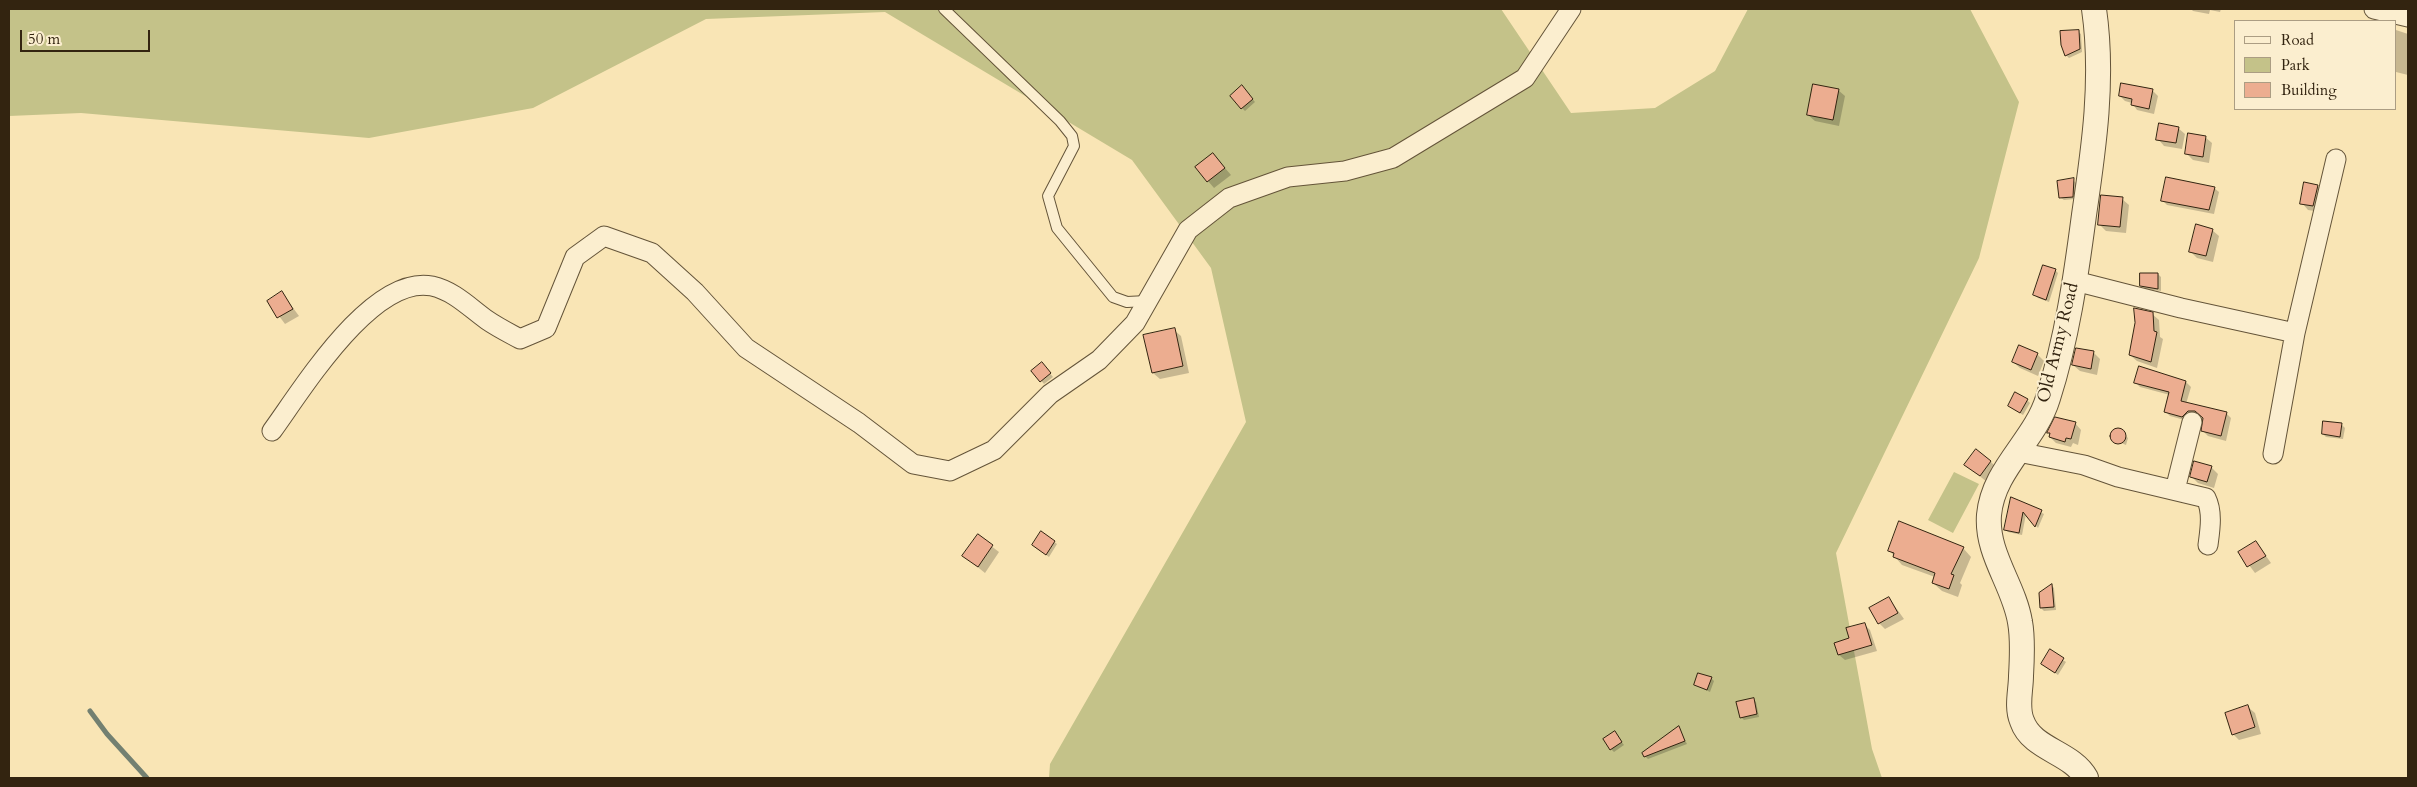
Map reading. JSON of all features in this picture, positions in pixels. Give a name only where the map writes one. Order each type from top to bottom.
[{"type":"street","points":[[272,431],[326,356],[361,316],[401,288],[431,286],[462,299],[486,320],[520,339],[546,328],[575,257],[604,236],[652,253],[695,292],[746,348],[851,417],[914,464],[950,471],[994,450],[1050,394],[1099,360],[1135,323],[1188,230],[1229,198],[1288,177],[1345,171],[1393,158],[1525,78],[1571,9]]},
{"type":"street","name":"Old Army Road","points":[[2086,778],[2069,761],[2028,733],[2021,720],[2019,703],[2021,676],[2020,622],[1996,556],[1990,534],[1989,516],[1992,496],[1999,480],[2039,420],[2048,400],[2075,281],[2095,136],[2099,41],[2094,9]]},
{"type":"street","points":[[2374,9],[2408,16]]},
{"type":"street","points":[[2273,454],[2295,333],[2336,159]]},
{"type":"street","points":[[2075,281],[2181,308],[2295,333]]},
{"type":"street","points":[[2175,490],[2192,422]]},
{"type":"street","points":[[2018,452],[2084,465],[2118,476],[2206,498],[2210,517],[2208,545]]},
{"type":"lane","points":[[944,9],[1060,121],[1072,136],[1074,146],[1048,196],[1057,228],[1113,297],[1127,302],[1147,301]]},
{"type":"green space","points":[[9,9],[1501,9],[1571,113],[1655,108],[1715,71],[1748,9],[1970,9],[2019,102],[1979,258],[1836,553],[1872,749],[1882,778],[1049,778],[1050,764],[1246,422],[1211,268],[1132,160],[885,12],[706,19],[533,108],[369,138],[81,113],[9,116]]},
{"type":"green space","points":[[1954,472],[1979,484],[1953,533],[1928,520]]},
{"type":"building","points":[[2079,30],[2080,49],[2065,56],[2061,45],[2060,31]]},
{"type":"building","points":[[2121,83],[2153,89],[2149,109],[2131,105],[2132,99],[2119,96]]},
{"type":"building","points":[[1813,84],[1839,89],[1833,120],[1807,115]]},
{"type":"building","points":[[1242,85],[1253,99],[1241,109],[1230,96]]},
{"type":"building","points":[[2159,123],[2179,127],[2176,143],[2156,140]]},
{"type":"building","points":[[2188,133],[2206,136],[2203,157],[2185,154]]},
{"type":"building","points":[[1213,153],[1225,168],[1207,182],[1195,167]]},
{"type":"building","points":[[2166,177],[2215,187],[2209,210],[2161,201]]},
{"type":"building","points":[[2074,178],[2073,197],[2059,198],[2057,181]]},
{"type":"building","points":[[2304,182],[2318,185],[2313,206],[2300,204]]},
{"type":"building","points":[[2101,195],[2123,197],[2120,227],[2098,225]]},
{"type":"building","points":[[2196,224],[2213,229],[2206,256],[2189,252]]},
{"type":"building","points":[[2043,265],[2056,269],[2046,300],[2033,295]]},
{"type":"building","points":[[2140,273],[2158,273],[2158,289],[2140,286]]},
{"type":"building","points":[[282,291],[293,309],[277,318],[267,301]]},
{"type":"building","points":[[2134,308],[2153,312],[2154,331],[2157,332],[2151,362],[2129,355],[2135,323]]},
{"type":"building","points":[[1175,328],[1183,366],[1152,373],[1143,335]]},
{"type":"building","points":[[2019,345],[2038,353],[2031,370],[2012,362]]},
{"type":"building","points":[[2076,348],[2094,351],[2091,369],[2072,365]]},
{"type":"building","points":[[1042,362],[1051,373],[1040,382],[1031,371]]},
{"type":"building","points":[[2139,366],[2186,381],[2181,401],[2227,412],[2221,436],[2201,431],[2203,418],[2195,411],[2188,411],[2182,417],[2164,412],[2169,392],[2134,383]]},
{"type":"building","points":[[2015,392],[2028,399],[2020,413],[2008,406]]},
{"type":"building","points":[[2055,417],[2076,422],[2071,439],[2066,438],[2065,442],[2049,437],[2050,433],[2047,433]]},
{"type":"building","points":[[2323,421],[2342,423],[2340,437],[2322,434]]},
{"type":"building","points":[[2118,428],[2126,436],[2118,444],[2110,436]]},
{"type":"building","points":[[1976,449],[1991,461],[1980,476],[1964,465]]},
{"type":"building","points":[[2194,461],[2212,466],[2207,482],[2190,477]]},
{"type":"building","points":[[2011,497],[2042,510],[2035,527],[2023,512],[2019,533],[2004,530]]},
{"type":"building","points":[[1899,521],[1964,547],[1951,574],[1954,575],[1949,589],[1932,583],[1935,573],[1893,557],[1894,553],[1888,551]]},
{"type":"building","points":[[1041,531],[1055,541],[1046,555],[1032,545]]},
{"type":"building","points":[[978,534],[993,545],[978,567],[962,556]]},
{"type":"building","points":[[2256,541],[2266,556],[2247,567],[2238,552]]},
{"type":"building","points":[[2052,584],[2054,607],[2040,608],[2039,593]]},
{"type":"building","points":[[1889,597],[1898,613],[1878,624],[1869,608]]},
{"type":"building","points":[[1865,623],[1872,645],[1838,655],[1834,643],[1849,638],[1846,628]]},
{"type":"building","points":[[2050,649],[2064,658],[2055,673],[2041,664]]},
{"type":"building","points":[[1698,673],[1712,677],[1707,690],[1694,685]]},
{"type":"building","points":[[1754,698],[1757,714],[1740,718],[1736,702]]},
{"type":"building","points":[[2248,705],[2255,727],[2232,735],[2225,713]]},
{"type":"building","points":[[1679,726],[1685,741],[1644,757],[1642,753]]},
{"type":"building","points":[[1615,731],[1622,742],[1610,750],[1603,739]]},
{"type":"waterway","points":[[90,711],[107,734],[147,778]]}]
